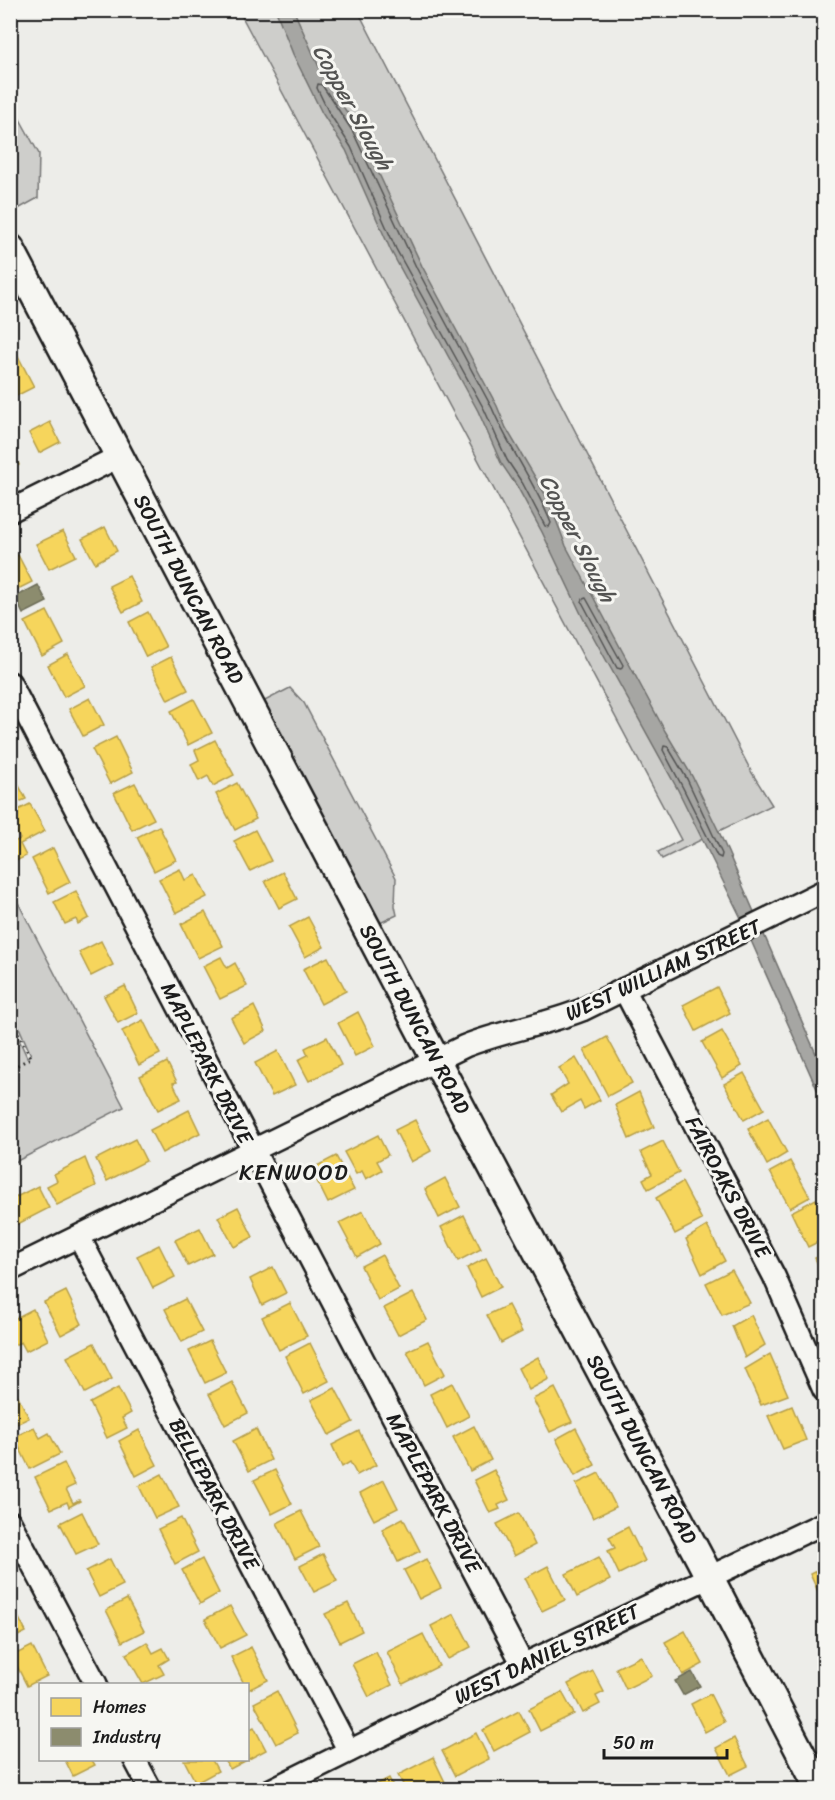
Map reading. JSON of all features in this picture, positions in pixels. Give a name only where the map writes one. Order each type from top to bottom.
[{"type":"main road","name":"SOUTH DUNCAN ROAD","points":[[10,248],[820,1790]]},
{"type":"street","points":[[10,511],[120,456]]},
{"type":"street","name":"MAPLEPARK DRIVE","points":[[10,683],[523,1665]]},
{"type":"street","name":"WEST WILLIAM STREET","points":[[10,1270],[436,1061],[508,1031],[554,1021],[573,1014],[825,891]]},
{"type":"street","name":"FAIROAKS DRIVE","points":[[624,989],[774,1276],[825,1390]]},
{"type":"street","name":"BELLEPARK DRIVE","points":[[79,1237],[349,1751]]},
{"type":"street","points":[[10,1522],[95,1683]]},
{"type":"street","name":"WEST DANIEL STREET","points":[[271,1790],[523,1665],[825,1523]]},
{"type":"street","points":[[136,1761],[151,1790]]},
{"type":"path","points":[[10,1017],[31,1058],[10,1069]]},
{"type":"path","points":[[816,1721],[825,1716]]},
{"type":"shaded area","points":[[239,11],[358,11],[752,773],[772,805],[662,859],[658,852],[681,840]]},
{"type":"shaded area","points":[[10,101],[39,154],[38,198],[11,213]]},
{"type":"shaded area","points":[[290,688],[304,703],[396,878],[397,915],[367,929],[251,708]]},
{"type":"shaded area","points":[[11,889],[124,1107],[11,1164],[11,1022],[27,1057],[31,1055],[11,1009]]},
{"type":"water","points":[[276,11],[294,11],[323,76],[358,129],[422,266],[497,406],[506,428],[548,499],[566,546],[665,731],[692,776],[720,834],[824,1072],[824,1105],[741,918],[678,790],[583,618],[542,532],[518,488],[501,463],[478,411],[391,251],[346,150],[322,113],[293,54]]},
{"type":"building: Homes","points":[[17,354],[34,387],[12,398],[10,358]]},
{"type":"building: Homes","points":[[50,422],[60,442],[39,453],[29,433]]},
{"type":"building: Homes","points":[[10,448],[19,465],[10,469]]},
{"type":"building: Homes","points":[[105,527],[117,551],[95,563],[82,539]]},
{"type":"building: Homes","points":[[63,531],[76,556],[49,569],[36,544]]},
{"type":"building: Homes","points":[[18,555],[32,582],[10,593],[10,559]]},
{"type":"building: Homes","points":[[129,576],[142,602],[123,612],[109,586]]},
{"type":"building: Homes","points":[[47,611],[64,644],[42,656],[25,622]]},
{"type":"building: Homes","points":[[148,612],[166,647],[146,657],[129,622]]},
{"type":"building: Homes","points":[[68,654],[85,686],[64,697],[48,665]]},
{"type":"building: Homes","points":[[171,657],[188,690],[168,700],[151,667]]},
{"type":"building: Homes","points":[[90,698],[104,725],[83,736],[69,709]]},
{"type":"building: Homes","points":[[194,699],[212,733],[188,745],[171,711]]},
{"type":"building: Homes","points":[[116,737],[133,772],[110,784],[92,749]]},
{"type":"building: Homes","points":[[215,740],[234,775],[213,786],[208,776],[199,781],[191,764],[199,760],[195,750]]},
{"type":"building: Homes","points":[[10,769],[26,799],[10,806]]},
{"type":"building: Homes","points":[[135,783],[154,819],[132,830],[114,793]]},
{"type":"building: Homes","points":[[237,783],[256,819],[235,830],[216,794]]},
{"type":"building: Homes","points":[[30,804],[45,831],[20,844],[26,856],[10,864],[10,844],[20,839],[10,821],[10,814]]},
{"type":"building: Homes","points":[[159,826],[176,860],[154,871],[137,837]]},
{"type":"building: Homes","points":[[255,830],[271,861],[250,871],[234,841]]},
{"type":"building: Homes","points":[[53,848],[70,882],[49,893],[32,859]]},
{"type":"building: Homes","points":[[180,869],[185,880],[196,875],[207,897],[176,913],[159,879]]},
{"type":"building: Homes","points":[[283,872],[297,899],[279,908],[265,881]]},
{"type":"building: Homes","points":[[76,891],[89,918],[78,924],[76,919],[65,924],[54,902]]},
{"type":"building: Homes","points":[[205,912],[223,946],[198,958],[181,924]]},
{"type":"building: Homes","points":[[308,917],[324,947],[305,957],[289,927]]},
{"type":"building: Homes","points":[[101,941],[113,965],[91,976],[79,952]]},
{"type":"building: Homes","points":[[221,957],[227,968],[235,963],[247,986],[220,999],[203,966]]},
{"type":"building: Homes","points":[[328,957],[346,991],[321,1004],[303,969]]},
{"type":"building: Homes","points":[[125,986],[138,1013],[118,1023],[104,996]]},
{"type":"building: Homes","points":[[717,987],[730,1013],[696,1031],[683,1005]]},
{"type":"building: Homes","points":[[254,1006],[266,1031],[244,1043],[231,1018]]},
{"type":"building: Homes","points":[[358,1012],[375,1046],[355,1056],[338,1023]]},
{"type":"building: Homes","points":[[143,1020],[160,1054],[139,1065],[122,1031]]},
{"type":"building: Homes","points":[[722,1031],[742,1066],[722,1078],[702,1042]]},
{"type":"building: Homes","points":[[327,1037],[341,1065],[309,1081],[298,1060],[308,1055],[305,1048]]},
{"type":"building: Homes","points":[[607,1037],[632,1083],[608,1096],[584,1050]]},
{"type":"building: Homes","points":[[278,1051],[295,1085],[272,1096],[255,1063]]},
{"type":"building: Homes","points":[[576,1058],[600,1100],[584,1109],[580,1101],[561,1112],[551,1095],[568,1084],[559,1068]]},
{"type":"building: Homes","points":[[167,1062],[177,1082],[173,1083],[181,1099],[158,1110],[140,1076]]},
{"type":"building: Homes","points":[[744,1073],[764,1109],[744,1120],[724,1084]]},
{"type":"building: Homes","points":[[639,1092],[654,1127],[629,1139],[615,1105]]},
{"type":"building: Homes","points":[[189,1110],[200,1133],[162,1153],[150,1130]]},
{"type":"building: Homes","points":[[768,1118],[787,1153],[767,1165],[748,1129]]},
{"type":"building: Homes","points":[[415,1120],[431,1151],[411,1162],[395,1130]]},
{"type":"building: Homes","points":[[378,1135],[388,1155],[377,1161],[382,1170],[366,1179],[362,1171],[356,1174],[344,1152]]},
{"type":"building: Homes","points":[[135,1139],[146,1161],[107,1181],[96,1159]]},
{"type":"building: Homes","points":[[663,1141],[679,1173],[648,1189],[643,1179],[652,1174],[641,1152]]},
{"type":"building: Homes","points":[[336,1156],[354,1190],[328,1203],[311,1169]]},
{"type":"building: Homes","points":[[85,1158],[96,1186],[57,1205],[47,1186],[57,1181],[54,1174]]},
{"type":"building: Homes","points":[[790,1161],[810,1197],[790,1208],[770,1172]]},
{"type":"building: Homes","points":[[445,1178],[460,1207],[439,1218],[425,1189]]},
{"type":"building: Homes","points":[[682,1182],[702,1220],[675,1234],[656,1198]]},
{"type":"building: Homes","points":[[38,1186],[49,1208],[10,1228],[10,1200]]},
{"type":"building: Homes","points":[[816,1199],[824,1216],[824,1239],[808,1247],[791,1212]]},
{"type":"building: Homes","points":[[238,1207],[253,1237],[234,1247],[218,1217]]},
{"type":"building: Homes","points":[[363,1211],[380,1244],[357,1257],[339,1223]]},
{"type":"building: Homes","points":[[464,1215],[481,1249],[458,1261],[441,1227]]},
{"type":"building: Homes","points":[[707,1226],[725,1261],[702,1274],[686,1239]]},
{"type":"building: Homes","points":[[200,1228],[213,1254],[188,1266],[175,1240]]},
{"type":"building: Homes","points":[[159,1245],[175,1277],[153,1288],[137,1256]]},
{"type":"building: Homes","points":[[824,1254],[824,1277],[815,1258]]},
{"type":"building: Homes","points":[[382,1255],[399,1289],[378,1300],[361,1266]]},
{"type":"building: Homes","points":[[486,1258],[501,1287],[481,1297],[467,1268]]},
{"type":"building: Homes","points":[[273,1267],[286,1293],[262,1305],[250,1279]]},
{"type":"building: Homes","points":[[732,1270],[750,1303],[722,1315],[706,1283]]},
{"type":"building: Homes","points":[[66,1291],[82,1324],[61,1335],[44,1302]]},
{"type":"building: Homes","points":[[413,1293],[427,1320],[398,1335],[384,1308]]},
{"type":"building: Homes","points":[[185,1299],[202,1332],[182,1342],[165,1309]]},
{"type":"building: Homes","points":[[290,1303],[307,1336],[279,1350],[262,1317]]},
{"type":"building: Homes","points":[[508,1305],[522,1332],[501,1343],[487,1315]]},
{"type":"building: Homes","points":[[33,1309],[48,1340],[26,1351],[21,1342],[10,1347],[10,1321]]},
{"type":"building: Homes","points":[[751,1315],[765,1345],[745,1358],[732,1326]]},
{"type":"building: Homes","points":[[210,1341],[226,1373],[205,1383],[189,1351]]},
{"type":"building: Homes","points":[[428,1341],[445,1374],[424,1385],[407,1351]]},
{"type":"building: Homes","points":[[94,1343],[112,1379],[85,1393],[67,1357]]},
{"type":"building: Homes","points":[[310,1343],[329,1381],[304,1394],[285,1356]]},
{"type":"building: Homes","points":[[770,1354],[788,1395],[761,1405],[745,1369]]},
{"type":"building: Homes","points":[[538,1357],[549,1379],[529,1390],[518,1368]]},
{"type":"building: Homes","points":[[232,1382],[248,1413],[225,1425],[209,1394]]},
{"type":"building: Homes","points":[[452,1383],[469,1416],[447,1428],[430,1394]]},
{"type":"building: Homes","points":[[12,1384],[29,1418],[10,1427],[10,1385]]},
{"type":"building: Homes","points":[[118,1388],[131,1413],[122,1418],[127,1428],[107,1438],[90,1403]]},
{"type":"building: Homes","points":[[335,1388],[353,1422],[329,1435],[311,1400]]},
{"type":"building: Homes","points":[[555,1388],[572,1422],[550,1432],[533,1399]]},
{"type":"building: Homes","points":[[792,1406],[806,1440],[783,1449],[768,1416]]},
{"type":"building: Homes","points":[[474,1426],[491,1460],[470,1471],[453,1437]]},
{"type":"building: Homes","points":[[34,1427],[40,1438],[49,1433],[60,1454],[30,1469],[14,1437]]},
{"type":"building: Homes","points":[[576,1428],[595,1465],[575,1476],[556,1439]]},
{"type":"building: Homes","points":[[256,1429],[271,1460],[249,1471],[233,1441]]},
{"type":"building: Homes","points":[[139,1430],[157,1465],[136,1476],[119,1441]]},
{"type":"building: Homes","points":[[359,1431],[376,1465],[357,1475],[350,1462],[342,1467],[332,1445]]},
{"type":"building: Homes","points":[[64,1463],[75,1485],[66,1489],[73,1503],[80,1501],[69,1507],[67,1502],[51,1509],[35,1477]]},
{"type":"building: Homes","points":[[275,1470],[292,1504],[272,1514],[254,1480]]},
{"type":"building: Homes","points":[[494,1470],[509,1500],[498,1505],[500,1509],[490,1513],[474,1480]]},
{"type":"building: Homes","points":[[599,1473],[616,1507],[593,1518],[576,1484]]},
{"type":"building: Homes","points":[[162,1474],[179,1507],[155,1518],[139,1486]]},
{"type":"building: Homes","points":[[384,1480],[398,1508],[374,1520],[360,1493]]},
{"type":"building: Homes","points":[[301,1511],[319,1547],[295,1559],[277,1523]]},
{"type":"building: Homes","points":[[82,1512],[98,1544],[76,1554],[60,1523]]},
{"type":"building: Homes","points":[[519,1513],[535,1545],[514,1556],[497,1524]]},
{"type":"building: Homes","points":[[181,1518],[198,1552],[175,1564],[158,1529]]},
{"type":"building: Homes","points":[[403,1518],[420,1551],[398,1562],[382,1529]]},
{"type":"building: Homes","points":[[628,1527],[645,1561],[619,1574],[608,1551],[615,1548],[609,1537]]},
{"type":"building: Homes","points":[[323,1554],[337,1581],[314,1592],[300,1566]]},
{"type":"building: Homes","points":[[599,1557],[610,1580],[577,1597],[566,1574]]},
{"type":"building: Homes","points":[[110,1559],[123,1585],[99,1597],[86,1571]]},
{"type":"building: Homes","points":[[202,1559],[219,1593],[200,1604],[182,1570]]},
{"type":"building: Homes","points":[[426,1559],[441,1588],[419,1599],[404,1570]]},
{"type":"building: Homes","points":[[548,1566],[565,1600],[542,1611],[525,1578]]},
{"type":"building: Homes","points":[[824,1567],[824,1596],[821,1598],[810,1574]]},
{"type":"building: Homes","points":[[127,1599],[144,1631],[122,1642],[106,1610]]},
{"type":"building: Homes","points":[[348,1603],[362,1631],[340,1642],[325,1614]]},
{"type":"building: Homes","points":[[10,1604],[26,1632],[10,1640]]},
{"type":"building: Homes","points":[[230,1606],[246,1635],[220,1648],[205,1619]]},
{"type":"building: Homes","points":[[454,1614],[471,1647],[448,1659],[431,1626]]},
{"type":"building: Homes","points":[[685,1631],[703,1664],[683,1675],[665,1642]]},
{"type":"building: Homes","points":[[423,1634],[439,1666],[403,1684],[387,1652]]},
{"type":"building: Homes","points":[[147,1642],[153,1653],[163,1648],[169,1659],[159,1665],[164,1674],[142,1683],[126,1654]]},
{"type":"building: Homes","points":[[32,1646],[47,1676],[27,1686],[12,1656]]},
{"type":"building: Homes","points":[[251,1647],[268,1680],[249,1690],[249,1683],[244,1683],[231,1657]]},
{"type":"building: Homes","points":[[376,1652],[392,1685],[369,1697],[352,1664]]},
{"type":"building: Homes","points":[[641,1656],[652,1676],[626,1689],[616,1668]]},
{"type":"building: Homes","points":[[593,1671],[604,1692],[596,1696],[600,1704],[583,1713],[568,1684]]},
{"type":"building: Homes","points":[[277,1691],[298,1733],[276,1744],[254,1703]]},
{"type":"building: Homes","points":[[562,1692],[574,1714],[540,1731],[529,1709]]},
{"type":"building: Homes","points":[[710,1694],[724,1722],[705,1732],[691,1704]]},
{"type":"building: Homes","points":[[519,1711],[530,1732],[494,1751],[483,1730]]},
{"type":"building: Homes","points":[[254,1727],[266,1750],[249,1759],[249,1730]]},
{"type":"building: Homes","points":[[476,1733],[489,1759],[455,1776],[442,1751]]},
{"type":"building: Homes","points":[[734,1738],[748,1766],[730,1775],[716,1748]]},
{"type":"building: Homes","points":[[433,1757],[445,1782],[431,1790],[406,1790],[398,1775]]},
{"type":"building: Homes","points":[[66,1761],[93,1761],[95,1765],[73,1776]]},
{"type":"building: Homes","points":[[185,1761],[213,1761],[218,1771],[196,1783]]},
{"type":"building: Homes","points":[[226,1761],[245,1761],[230,1769]]},
{"type":"building: Homes","points":[[389,1778],[395,1790],[366,1790]]},
{"type":"building: Homes","points":[[757,1783],[760,1790],[744,1790]]},
{"type":"building: Industry","points":[[38,585],[47,602],[23,614],[15,597]]},
{"type":"building: Industry","points":[[692,1672],[700,1686],[683,1695],[675,1681]]},
{"type":"district","name":"KENWOOD","points":[[294,1172]]},
{"type":"water label","name":"Copper Slough","points":[[353,107]]},
{"type":"water label","name":"Copper Slough","points":[[578,538]]}]
